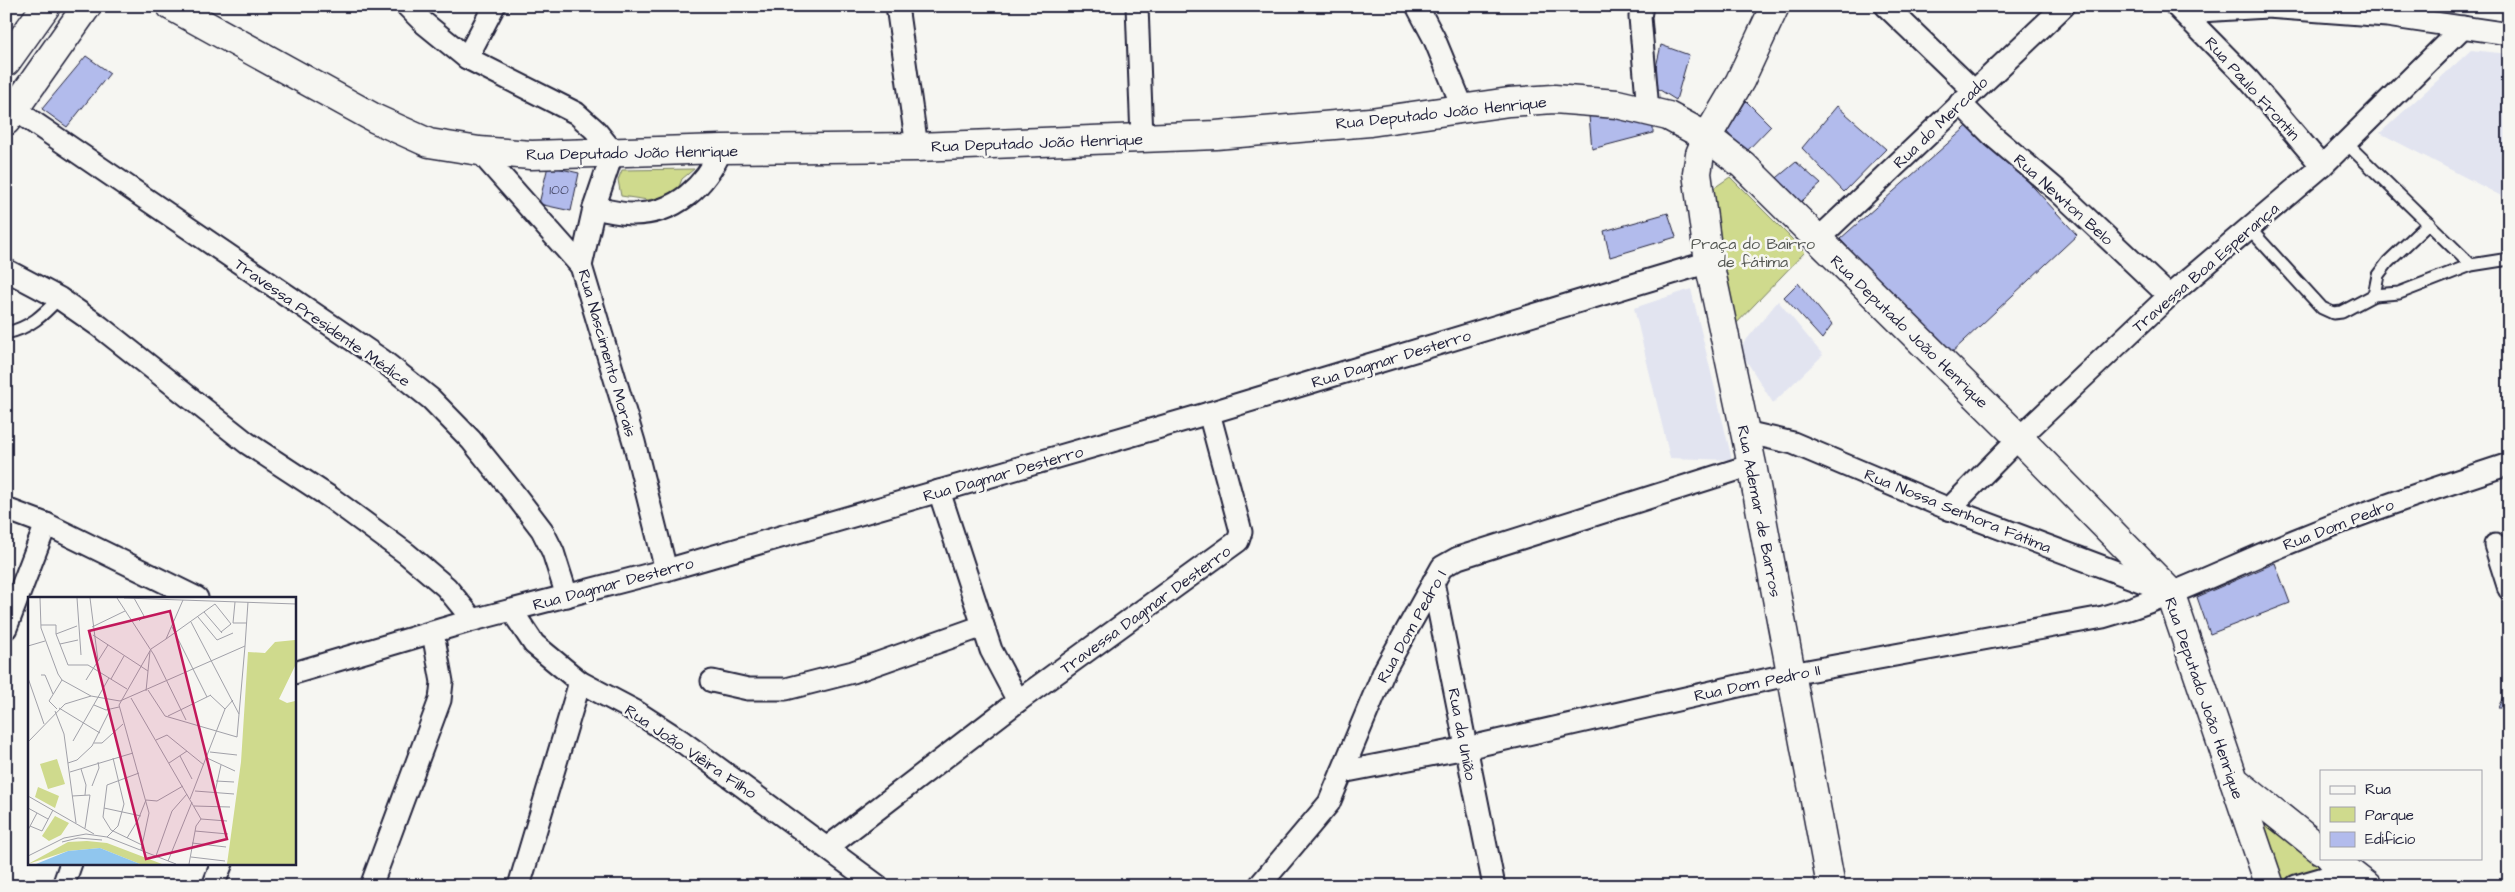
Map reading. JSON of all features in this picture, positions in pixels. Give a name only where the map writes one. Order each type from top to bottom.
[{"type":"main road","points":[[9,111],[87,6]]},
{"type":"main road","name":"Rua Deputado João Henrique","points":[[171,6],[376,119],[429,143],[479,152],[531,155],[722,149],[917,147],[1216,135],[1370,122],[1463,108],[1554,99],[1593,100],[1648,110],[1684,124],[1707,137],[1743,165],[2019,438],[2170,592],[2270,886]]},
{"type":"main road","name":"Rua Ademar de Barros","points":[[1775,6],[1740,81],[1707,137],[1700,154],[1697,190],[1709,262],[1752,464],[1831,886]]},
{"type":"main road","points":[[6,62],[39,16]]},
{"type":"main road","points":[[6,80],[21,58],[39,16]]},
{"type":"main road","points":[[2234,780],[2320,849]]},
{"type":"street","points":[[407,6],[424,23],[467,58],[576,113],[595,130],[613,152]]},
{"type":"street","points":[[467,58],[494,6]]},
{"type":"street","points":[[897,6],[917,147]]},
{"type":"street","points":[[1137,6],[1142,138]]},
{"type":"street","points":[[1417,6],[1434,38],[1463,108]]},
{"type":"street","name":"Rua Newton Belo","points":[[1886,6],[1966,96],[1993,136],[2059,192],[2169,296]]},
{"type":"street","name":"Rua do Mercado","points":[[1817,240],[1966,96],[2064,6]]},
{"type":"street","name":"Rua Paulo Frontin","points":[[2179,9],[2267,7],[2387,16],[2509,34]]},
{"type":"street","name":"Rua Paulo Frontin","points":[[2179,9],[2248,79],[2322,166]]},
{"type":"street","points":[[1636,10],[1648,110]]},
{"type":"street","name":"Travessa Boa Esperança","points":[[1949,509],[2019,438],[2169,296],[2322,166],[2463,27]]},
{"type":"street","name":"Travessa Presidente Médice","points":[[9,111],[382,360],[431,399],[471,440],[542,530],[553,552],[568,596]]},
{"type":"street","points":[[594,208],[633,214],[660,210],[679,202],[698,187],[713,170],[722,149]]},
{"type":"street","points":[[479,152],[581,266]]},
{"type":"street","name":"Rua Nascimento Morais","points":[[613,152],[594,208],[581,266],[634,442],[666,570]]},
{"type":"street","name":"Rua Dagmar Desterro","points":[[295,673],[433,634],[473,620],[666,570],[1209,414],[1709,262]]},
{"type":"street","points":[[6,270],[59,298],[100,326],[247,443],[331,498],[407,554],[446,587],[473,620]]},
{"type":"street","name":"Travessa Dagmar Desterro","points":[[828,846],[1018,701],[1238,541],[1241,532],[1209,414]]},
{"type":"street","name":"Rua Nossa Senhora Fátima","points":[[1745,432],[1793,443],[1949,509],[2170,592]]},
{"type":"street","name":"Rua Dom Pedro I","points":[[1259,886],[1329,803],[1385,669],[1442,567],[1458,558],[1752,464]]},
{"type":"street","name":"Rua Dom Pedro","points":[[2170,592],[2371,510],[2509,464]]},
{"type":"street","points":[[939,491],[991,650],[1018,701]]},
{"type":"street","points":[[6,509],[46,524],[170,592],[192,597]]},
{"type":"street","points":[[6,628],[46,524]]},
{"type":"street","points":[[2495,545],[2509,589]]},
{"type":"street","name":"Rua da União","points":[[1433,582],[1494,886]]},
{"type":"street","name":"Rua Dom Pedro II","points":[[1342,772],[1466,748],[1791,674],[2103,617],[2146,604],[2170,592]]},
{"type":"street","name":"Rua João Viêira Filho","points":[[512,611],[534,644],[580,682],[636,711],[680,740],[828,846],[878,886]]},
{"type":"street","points":[[712,681],[748,689],[786,689],[853,672],[983,626]]},
{"type":"street","points":[[371,886],[440,700],[442,682],[433,634]]},
{"type":"street","points":[[519,886],[580,682]]},
{"type":"street","points":[[63,886],[71,864]]},
{"type":"street","points":[[213,886],[222,864]]},
{"type":"street","points":[[2296,886],[2349,872]]},
{"type":"lane","points":[[2345,142],[2471,265]]},
{"type":"lane","points":[[2374,295],[2378,275],[2388,262],[2429,224]]},
{"type":"lane","points":[[2249,228],[2326,311],[2342,312],[2374,295],[2399,293],[2471,265],[2509,259]]},
{"type":"lane","points":[[6,333],[18,331],[39,319],[59,298]]},
{"type":"shaded area","points":[[2471,50],[2509,54],[2509,200],[2380,133]]},
{"type":"shaded area","points":[[1691,289],[1732,460],[1670,458],[1634,308]]},
{"type":"shaded area","points":[[1778,301],[1823,355],[1773,403],[1739,349]]},
{"type":"green space","points":[[694,169],[682,179],[676,194],[648,200],[621,196],[618,180],[622,170]]},
{"type":"green space","name":"Praça do Bairro de fátima","points":[[1730,177],[1805,252],[1732,328],[1705,194]]},
{"type":"green space","points":[[2259,820],[2328,872],[2281,883]]},
{"type":"building","points":[[1661,45],[1689,55],[1676,100],[1652,85]]},
{"type":"building","points":[[86,56],[110,73],[67,127],[42,109]]},
{"type":"building","points":[[1746,101],[1771,126],[1745,153],[1727,132]]},
{"type":"building","points":[[1837,106],[1886,149],[1844,192],[1802,148]]},
{"type":"building","points":[[1653,114],[1653,133],[1592,149],[1589,116]]},
{"type":"building","points":[[1973,121],[2077,235],[1949,355],[1840,239]]},
{"type":"building","points":[[1796,162],[1821,184],[1795,207],[1772,182]]},
{"type":"building","points":[[548,166],[579,173],[571,211],[539,204]]},
{"type":"building","points":[[1668,213],[1676,237],[1610,257],[1604,231]]},
{"type":"building","points":[[1798,283],[1832,325],[1822,339],[1784,297]]},
{"type":"building","points":[[2275,563],[2290,603],[2210,634],[2197,597]]},
{"type":"building","points":[[2509,683],[2509,708],[2498,708]]}]
